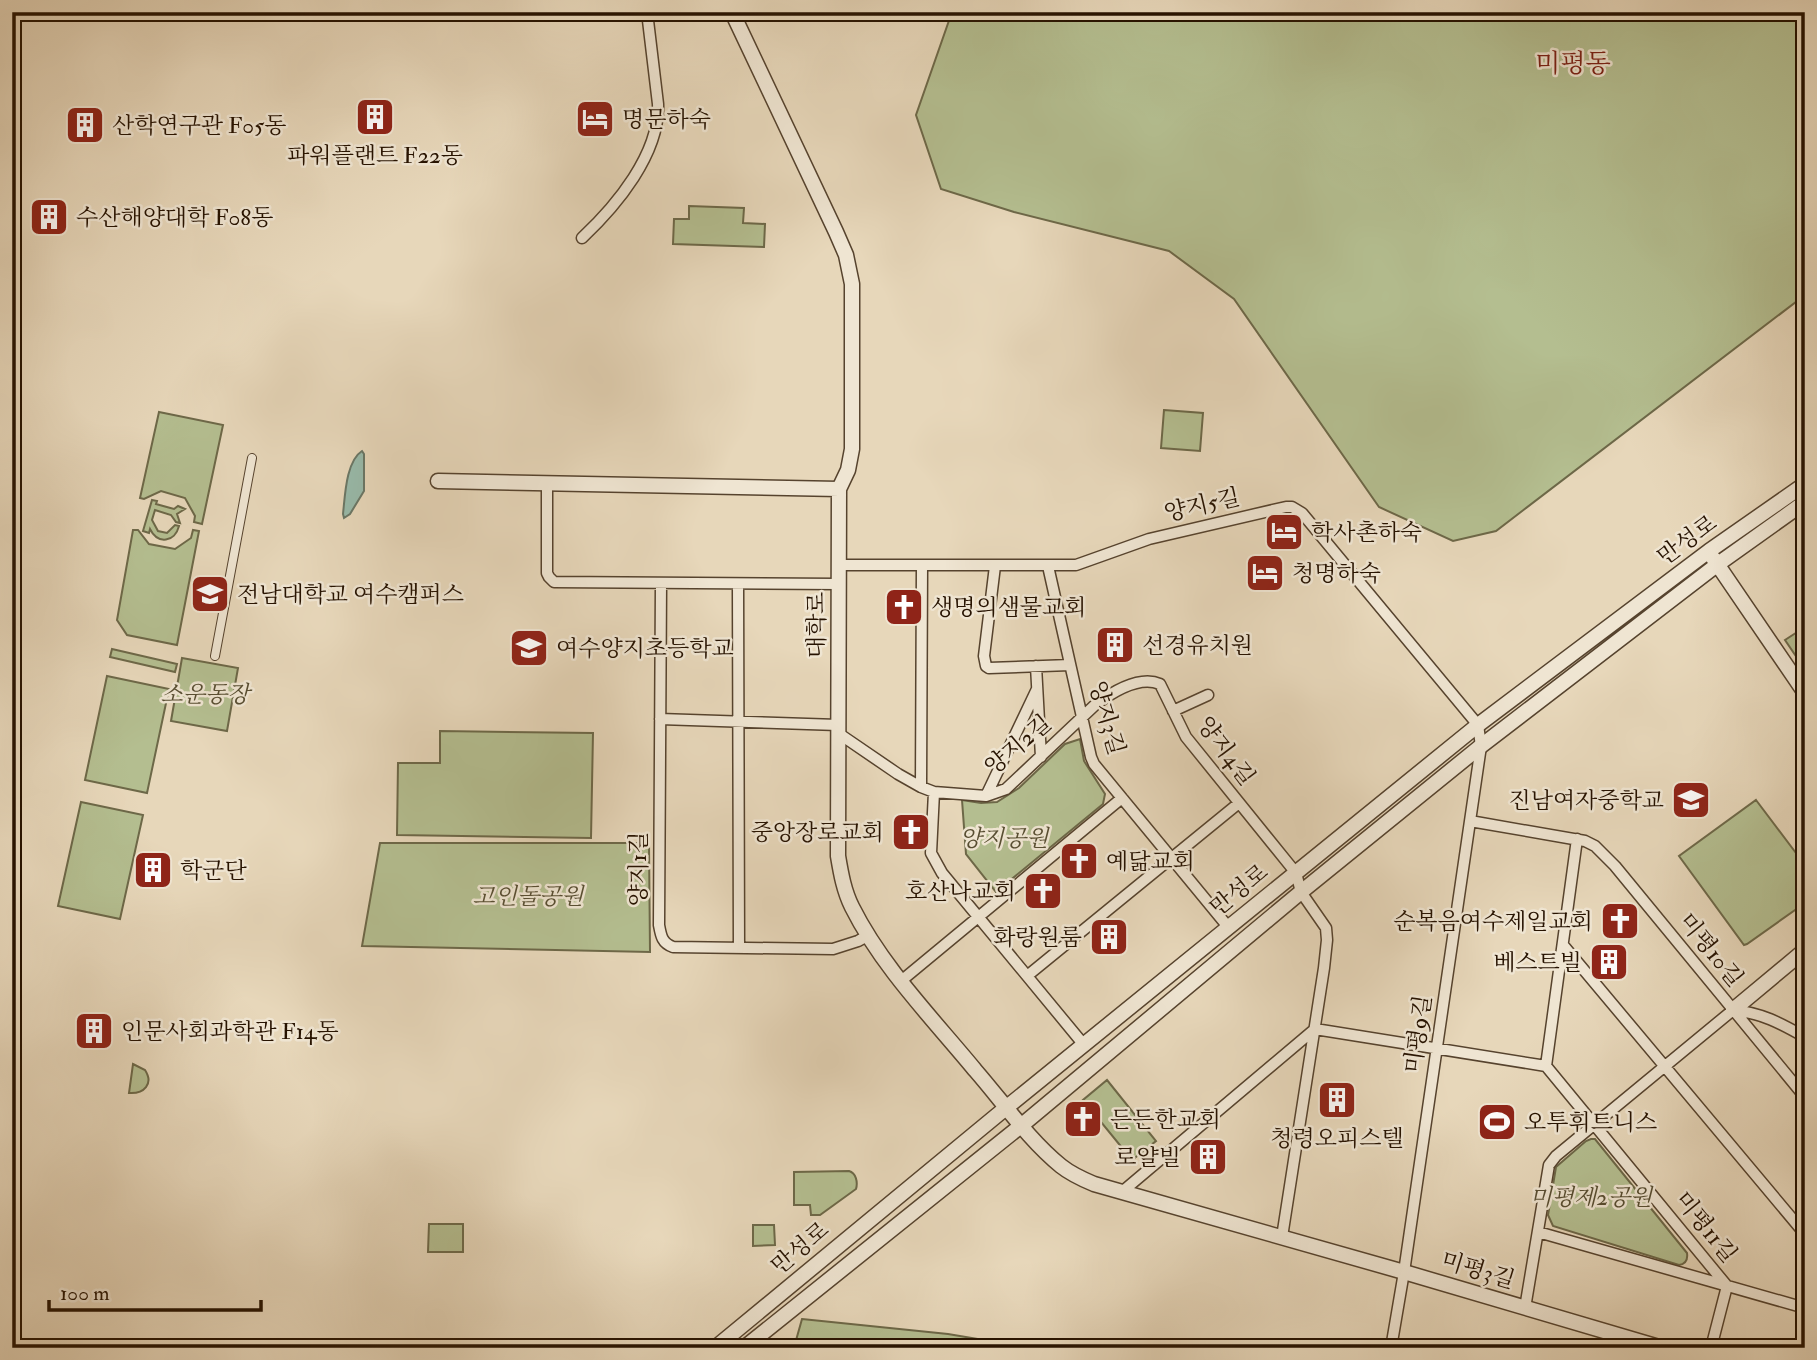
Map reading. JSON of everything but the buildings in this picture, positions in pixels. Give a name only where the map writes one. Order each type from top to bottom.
[{"type":"street","points":[[582,238],[619,200],[637,172],[656,128],[658,104],[647,12]]},
{"type":"street","name":"대학로","points":[[732,12],[836,232],[850,269],[852,284],[852,449],[846,477],[839,489],[838,856],[841,877],[852,907],[901,981],[1007,1107]]},
{"type":"street","points":[[215,656],[252,458]]},
{"type":"street","points":[[438,481],[839,489]]},
{"type":"street","points":[[547,483],[547,573],[551,580],[839,584]]},
{"type":"street","name":"만성로","points":[[715,1348],[1478,725],[1709,551],[1805,484]]},
{"type":"street","name":"만성로","points":[[744,1348],[1022,1125],[1481,746],[1718,564],[1805,502]]},
{"type":"street","name":"양지5길","points":[[839,565],[1080,564],[1149,539],[1292,507],[1302,513],[1478,725]]},
{"type":"street","points":[[1709,551],[1805,693]]},
{"type":"street","points":[[921,787],[922,565]]},
{"type":"street","points":[[995,566],[985,664],[989,668],[1070,665]]},
{"type":"street","name":"양지3길","points":[[1048,566],[1094,764],[1229,928]]},
{"type":"street","name":"양지1길","points":[[661,583],[659,925],[666,944],[673,947],[833,949],[852,944],[869,935]]},
{"type":"street","points":[[738,584],[739,948]]},
{"type":"street","points":[[1036,666],[1041,757]]},
{"type":"street","name":"양지4길","points":[[1082,718],[1108,695],[1131,685],[1154,682],[1161,686],[1186,737],[1296,873]]},
{"type":"street","points":[[986,796],[1037,689]]},
{"type":"street","points":[[1173,711],[1208,695]]},
{"type":"street","name":"양지2길","points":[[838,729],[921,787],[934,792],[986,796],[1006,789],[1082,718]]},
{"type":"street","points":[[660,719],[838,729]]},
{"type":"street","name":"미평9길","points":[[1391,1348],[1481,746],[1478,725]]},
{"type":"street","points":[[934,792],[933,857],[942,873],[1084,1045]]},
{"type":"street","points":[[901,981],[1122,798]]},
{"type":"street","points":[[1027,976],[1239,803]]},
{"type":"street","name":"미평10길","points":[[1470,821],[1577,839],[1595,846],[1608,858],[1805,1097]]},
{"type":"street","points":[[1123,1192],[1315,1029],[1546,1066],[1577,839]]},
{"type":"street","points":[[1282,1237],[1326,949],[1325,926],[1301,892],[1296,873]]},
{"type":"street","points":[[1563,945],[1805,1234]]},
{"type":"street","points":[[1525,1308],[1549,1165],[1560,1152],[1805,950]]},
{"type":"street","points":[[1734,1010],[1760,1014],[1805,1037]]},
{"type":"street","name":"미평11길","points":[[1546,1066],[1727,1286]]},
{"type":"street","name":"미평3길","points":[[1007,1107],[1035,1141],[1064,1168],[1094,1184],[1662,1348]]},
{"type":"street","name":"미평11길","points":[[1538,1232],[1805,1308]]},
{"type":"street","name":"미평11길","points":[[1711,1348],[1727,1286]]},
{"type":"green space","points":[[952,12],[1805,12],[1805,295],[1496,531],[1453,541],[1379,507],[1234,299],[1169,251],[1014,212],[941,189],[916,115]]},
{"type":"green space","points":[[689,206],[744,208],[743,223],[765,224],[764,247],[673,244],[674,219],[689,219]]},
{"type":"green space","points":[[1164,410],[1203,413],[1200,451],[1161,448]]},
{"type":"green space","points":[[159,412],[223,425],[202,524],[194,522],[195,516],[185,498],[161,491],[144,499],[140,498]]},
{"type":"green space","points":[[152,500],[157,501],[156,504],[174,509],[178,506],[185,509],[177,514],[180,523],[171,515],[155,510],[152,520],[158,531],[167,533],[175,525],[179,526],[174,535],[166,540],[157,538],[150,529],[149,533],[143,531]]},
{"type":"green space","points":[[133,530],[138,530],[149,544],[175,549],[191,538],[193,530],[199,531],[177,645],[127,635],[117,620]]},
{"type":"green space","points":[[1805,627],[1805,668],[1804,668],[1785,640]]},
{"type":"green space","points":[[112,649],[177,664],[175,672],[110,657]]},
{"type":"green space","name":"소운동장","points":[[182,658],[238,668],[227,731],[171,721]]},
{"type":"green space","points":[[107,676],[169,689],[147,793],[85,780]]},
{"type":"green space","points":[[440,731],[593,733],[591,838],[397,835],[398,763],[440,763]]},
{"type":"green space","name":"양지공원","points":[[1080,739],[1084,761],[1105,794],[1103,804],[996,892],[966,854],[962,800],[997,802],[1019,788],[1065,744]]},
{"type":"green space","points":[[1756,800],[1805,865],[1805,903],[1744,945],[1679,856]]},
{"type":"green space","points":[[81,802],[143,815],[120,919],[58,906]]},
{"type":"green space","name":"고인돌공원","points":[[380,843],[649,843],[650,952],[362,946]]},
{"type":"green space","points":[[133,1064],[145,1070],[148,1084],[139,1092],[129,1093]]},
{"type":"green space","points":[[1107,1080],[1156,1141],[1132,1160],[1083,1100]]},
{"type":"green space","name":"미평제2공원","points":[[1591,1139],[1595,1139],[1687,1253],[1685,1263],[1679,1265],[1553,1226],[1548,1215],[1556,1167]]},
{"type":"green space","points":[[849,1171],[856,1178],[856,1189],[820,1215],[811,1215],[810,1205],[794,1205],[794,1172]]},
{"type":"green space","points":[[429,1224],[463,1224],[463,1252],[428,1252]]},
{"type":"green space","points":[[753,1225],[774,1225],[775,1245],[753,1246]]},
{"type":"green space","points":[[802,1319],[948,1334],[1032,1348],[829,1348],[795,1344]]},
{"type":"shaded area","points":[[362,451],[364,491],[350,514],[344,518],[349,471]]},
{"type":"place","name":"파워플랜트 F22동","points":[[375,117]]},
{"type":"place","name":"명문하숙","points":[[595,119]]},
{"type":"place","name":"산학연구관 F05동","points":[[85,125]]},
{"type":"place","name":"수산해양대학 F08동","points":[[49,217]]},
{"type":"place","name":"학사촌하숙","points":[[1284,532]]},
{"type":"place","name":"청명하숙","points":[[1265,573]]},
{"type":"place","name":"전남대학교 여수캠퍼스","points":[[210,594]]},
{"type":"place","name":"생명의샘물교회","points":[[904,607]]},
{"type":"place","name":"선경유치원","points":[[1115,645]]},
{"type":"place","name":"여수양지초등학교","points":[[529,648]]},
{"type":"place","name":"진남여자중학교","points":[[1691,800]]},
{"type":"place","name":"중앙장로교회","points":[[911,832]]},
{"type":"place","name":"예닮교회","points":[[1079,861]]},
{"type":"place","name":"학군단","points":[[153,870]]},
{"type":"place","name":"호산나교회","points":[[1043,891]]},
{"type":"place","name":"순복음여수제일교회","points":[[1620,921]]},
{"type":"place","name":"화랑원룸","points":[[1109,937]]},
{"type":"place","name":"베스트빌","points":[[1609,962]]},
{"type":"place","name":"인문사회과학관 F14동","points":[[94,1031]]},
{"type":"place","name":"청령오피스텔","points":[[1337,1100]]},
{"type":"place","name":"든든한교회","points":[[1083,1119]]},
{"type":"place","name":"오투휘트니스","points":[[1497,1122]]},
{"type":"place","name":"로얄빌","points":[[1208,1157]]},
{"type":"district","name":"미평동","points":[[1573,64]]}]
